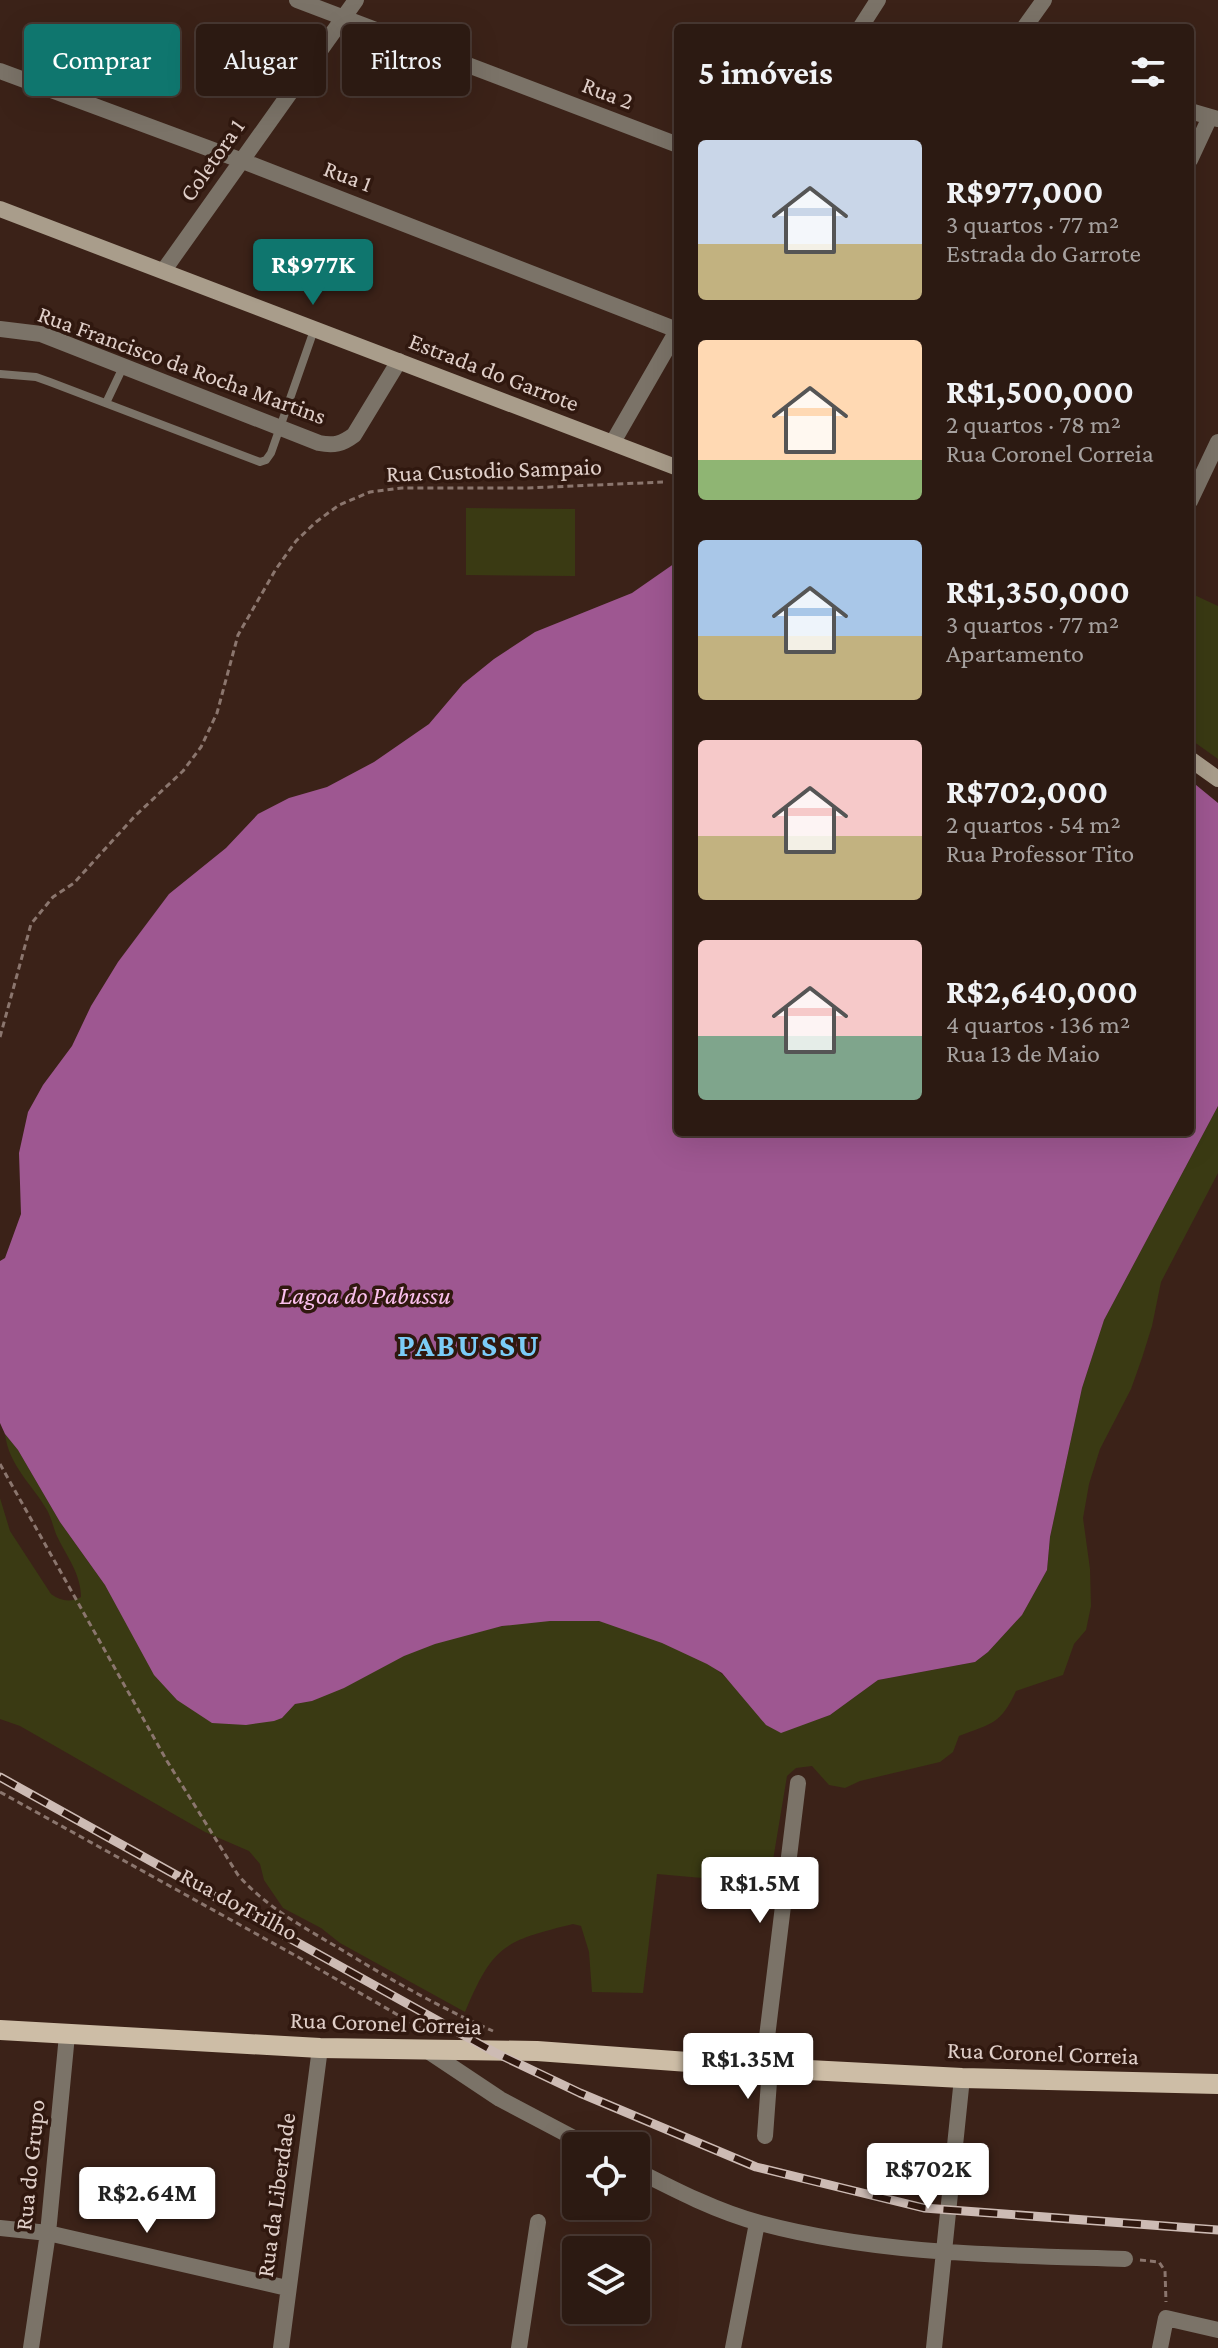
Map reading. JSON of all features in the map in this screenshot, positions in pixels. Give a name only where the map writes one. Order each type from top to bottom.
[{"type":"main road","name":"Estrada do Garrote","points":[[0,209],[674,466]]},
{"type":"main road","points":[[1194,762],[1218,779]]},
{"type":"main road","name":"Rua Coronel Correia","points":[[0,2030],[320,2048],[537,2051],[962,2078],[1218,2084]]},
{"type":"street","name":"Rua 2","points":[[297,0],[674,143]]},
{"type":"street","name":"Coletora 1","points":[[164,270],[356,0]]},
{"type":"street","points":[[866,24],[878,0]]},
{"type":"street","points":[[1027,24],[1044,0]]},
{"type":"street","name":"Rua 1","points":[[0,71],[240,160],[674,328]]},
{"type":"street","points":[[1194,112],[1214,118],[1194,153]]},
{"type":"street","name":"Rua Francisco da Rocha Martins","points":[[0,329],[41,334],[319,443],[333,445],[344,443],[354,435],[399,361]]},
{"type":"street","points":[[613,442],[674,337]]},
{"type":"street","points":[[1194,493],[1218,442]]},
{"type":"street","points":[[765,2136],[770,2068],[767,2037],[798,1783]]},
{"type":"street","name":"Rua do Grupo","points":[[31,2348],[48,2233],[67,2035]]},
{"type":"street","name":"Rua da Liberdade","points":[[281,2348],[320,2048]]},
{"type":"street","points":[[428,2051],[500,2099],[562,2132]]},
{"type":"street","points":[[934,2348],[962,2078]]},
{"type":"street","points":[[650,2176],[757,2223],[865,2244],[944,2253],[1125,2259]]},
{"type":"street","points":[[519,2348],[538,2222]]},
{"type":"street","points":[[733,2348],[757,2223]]},
{"type":"street","points":[[0,2228],[48,2233],[287,2288]]},
{"type":"street","points":[[1160,2348],[1166,2318],[1218,2330]]},
{"type":"lane","points":[[0,374],[36,377],[260,462],[271,453],[315,329]]},
{"type":"lane","points":[[106,403],[124,365]]},
{"type":"path","name":"Rua Custodio Sampaio","points":[[0,1037],[31,924],[53,897],[74,883],[135,816],[183,771],[201,747],[217,713],[238,635],[276,569],[296,541],[316,522],[339,505],[370,492],[391,489],[528,488],[663,482]]},
{"type":"path","points":[[0,1464],[167,1761],[248,1887],[270,1906],[377,1971],[462,2018],[502,2035]]},
{"type":"path","name":"Rua do Trilho","points":[[0,1792],[298,1957],[459,2051]]},
{"type":"path","points":[[1125,2259],[1159,2262],[1165,2271],[1166,2318]]},
{"type":"shaded area","points":[[466,508],[575,509],[575,576],[466,575]]},
{"type":"shaded area","points":[[1194,595],[1218,606],[1218,759],[1194,742]]},
{"type":"shaded area","points":[[1218,1106],[1218,1173],[1161,1282],[1152,1326],[1131,1389],[1100,1449],[1089,1484],[1083,1518],[1091,1606],[1086,1630],[1074,1644],[1063,1675],[1016,1691],[1000,1717],[959,1736],[953,1752],[940,1762],[860,1781],[845,1788],[829,1785],[812,1766],[796,1768],[787,1776],[769,1884],[657,1874],[643,1993],[592,1992],[589,1952],[581,1926],[573,1924],[531,1936],[504,1949],[484,1972],[465,2012],[283,1908],[264,1880],[260,1864],[249,1851],[205,1832],[20,1726],[0,1719],[0,1498],[10,1531],[51,1594],[66,1600],[81,1597],[76,1572],[48,1513],[11,1456],[5,1434],[18,1450],[60,1522],[105,1585],[282,1718],[295,1704],[312,1701],[427,1646],[475,1632],[549,1620],[608,1623],[687,1653],[721,1673],[762,1718],[781,1732],[830,1715],[878,1680],[975,1662],[1022,1615],[1047,1570],[1050,1537],[1082,1388],[1104,1320]]},
{"type":"water","name":"Lagoa do Pabussu","points":[[674,564],[674,1136],[1194,1136],[1194,783],[1218,803],[1218,1106],[1104,1320],[1082,1388],[1050,1537],[1047,1570],[1022,1615],[975,1662],[878,1680],[830,1715],[781,1733],[766,1725],[722,1673],[662,1643],[599,1621],[550,1621],[502,1626],[435,1644],[404,1656],[344,1688],[312,1701],[295,1704],[282,1718],[274,1721],[246,1725],[212,1723],[177,1700],[154,1675],[105,1585],[60,1522],[0,1423],[0,1261],[5,1258],[21,1214],[19,1153],[28,1112],[43,1085],[72,1046],[91,1006],[118,962],[169,894],[226,848],[258,814],[289,798],[327,787],[374,762],[429,724],[463,684],[535,632],[632,593]]},
{"type":"railway","points":[[0,1777],[494,2052],[580,2093],[756,2167],[924,2208],[1218,2230]]},
{"type":"district","name":"PABUSSU","points":[[469,1345]]}]
